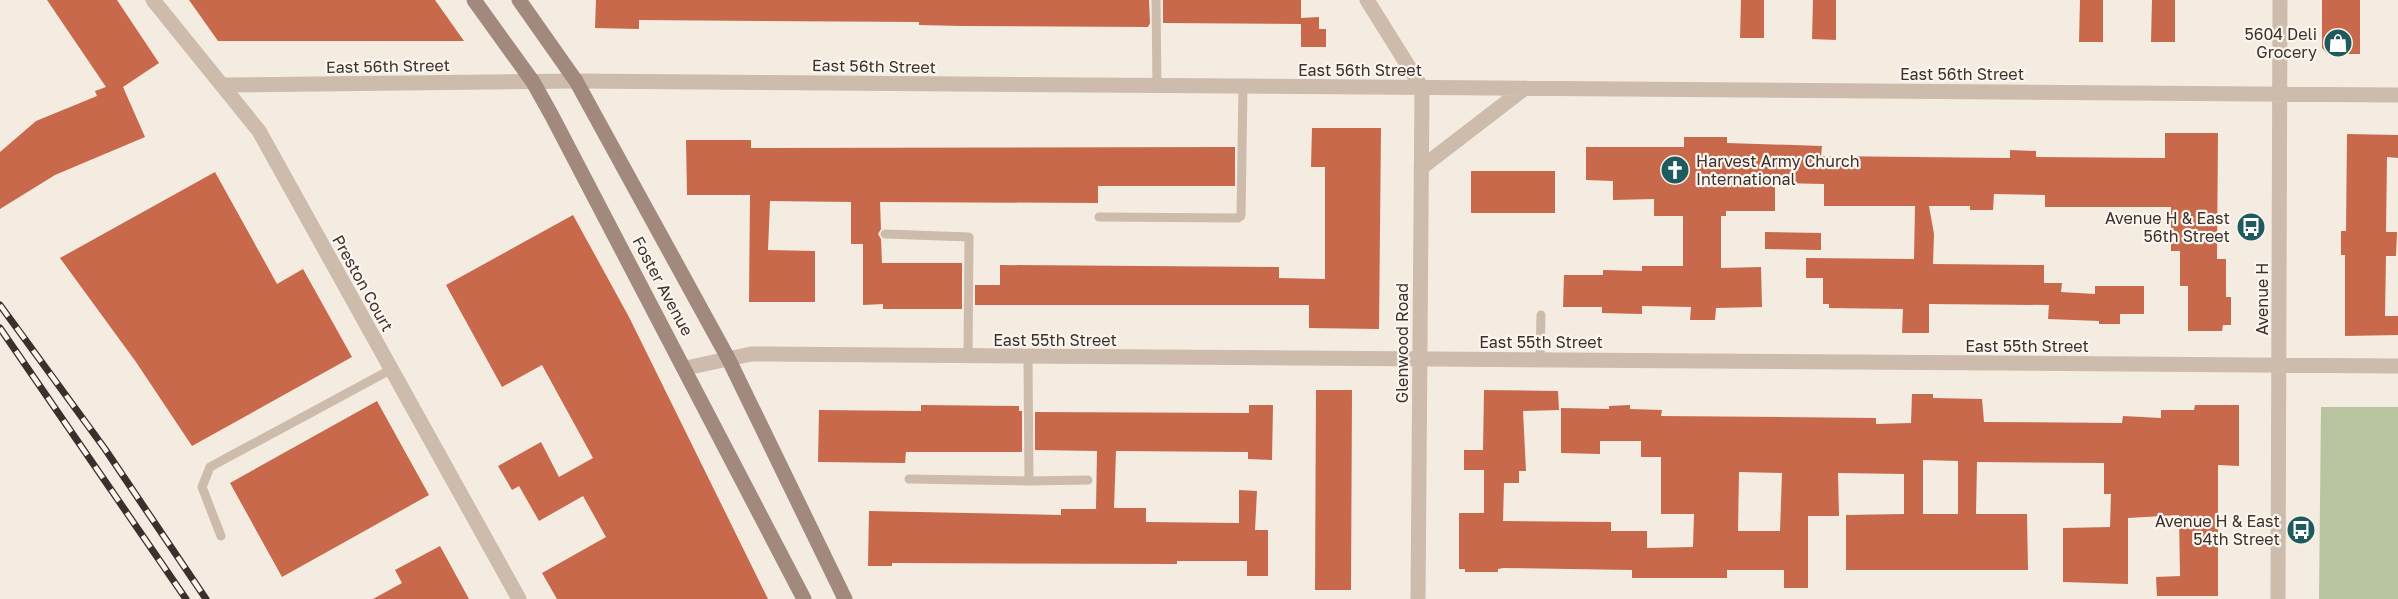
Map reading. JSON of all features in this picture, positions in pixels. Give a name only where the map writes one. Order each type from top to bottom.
[{"type":"main road","name":"Foster Avenue","points":[[474,0],[533,82],[686,368],[804,599]]},
{"type":"main road","name":"Foster Avenue","points":[[519,0],[576,81],[728,358],[845,599]]},
{"type":"street","name":"Preston Court","points":[[153,0],[259,131],[519,599]]},
{"type":"street","points":[[1367,0],[1422,87]]},
{"type":"street","name":"Avenue H","points":[[2278,599],[2280,0]]},
{"type":"street","name":"East 56th Street","points":[[223,85],[576,81],[2398,95]]},
{"type":"street","name":"Glenwood Road","points":[[1418,599],[1422,87]]},
{"type":"street","points":[[1421,168],[1525,88]]},
{"type":"street","name":"East 55th Street","points":[[686,368],[751,354],[1028,358],[2398,366]]},
{"type":"lane","points":[[1156,0],[1156,87]]},
{"type":"lane","points":[[1099,217],[1238,218],[1241,216],[1243,87]]},
{"type":"lane","points":[[885,234],[969,237],[968,357]]},
{"type":"lane","points":[[1540,360],[1541,315]]},
{"type":"lane","points":[[1028,358],[1029,481]]},
{"type":"lane","points":[[221,536],[201,487],[210,466],[390,370]]},
{"type":"lane","points":[[909,480],[1088,480]]},
{"type":"green space","points":[[2321,407],[2398,407],[2398,599],[2319,599]]},
{"type":"building","points":[[47,0],[117,0],[159,63],[123,87],[145,137],[55,175],[0,209],[0,152],[36,121],[97,96],[95,91],[106,87]]},
{"type":"building","points":[[189,0],[435,0],[464,41],[218,41]]},
{"type":"building","points":[[596,0],[1149,0],[1150,23],[1148,27],[962,26],[919,25],[919,22],[639,20],[639,29],[595,28]]},
{"type":"building","points":[[1163,0],[1301,0],[1301,18],[1319,17],[1319,29],[1326,29],[1326,47],[1301,47],[1301,24],[1163,23]]},
{"type":"building","points":[[1741,0],[1764,0],[1764,38],[1740,38]]},
{"type":"building","points":[[1813,0],[1836,0],[1836,40],[1812,39]]},
{"type":"building","points":[[2080,0],[2103,0],[2103,42],[2079,42]]},
{"type":"building","points":[[2152,0],[2175,0],[2175,42],[2151,42]]},
{"type":"building","points":[[2322,0],[2360,0],[2360,54],[2328,54],[2322,48]]},
{"type":"building","points":[[1312,128],[1381,128],[1379,329],[1309,328],[1309,305],[975,305],[975,285],[1000,285],[1000,265],[1279,267],[1279,278],[1325,279],[1325,167],[1311,167]]},
{"type":"building","points":[[2165,133],[2218,133],[2217,259],[2226,259],[2226,297],[2231,297],[2231,325],[2223,325],[2222,331],[2188,331],[2188,286],[2180,286],[2180,251],[2171,251],[2171,207],[2045,207],[2045,195],[1994,194],[1993,210],[1970,210],[1970,206],[1929,206],[1934,234],[1933,264],[2044,265],[2044,283],[2062,283],[2061,292],[2095,294],[2095,286],[2144,286],[2144,314],[2120,314],[2120,324],[2099,324],[2099,321],[2048,319],[2049,305],[1929,304],[1929,333],[1902,333],[1903,309],[1829,308],[1829,304],[1823,304],[1823,278],[1806,278],[1806,258],[1914,259],[1915,206],[1824,206],[1824,184],[1775,183],[1775,211],[1726,211],[1726,216],[1721,216],[1721,268],[1761,267],[1762,307],[1716,308],[1715,320],[1690,320],[1691,307],[1642,306],[1642,314],[1602,313],[1602,307],[1563,307],[1564,275],[1603,275],[1603,270],[1642,271],[1642,266],[1683,266],[1683,216],[1654,216],[1654,199],[1613,200],[1613,181],[1586,180],[1586,147],[1684,147],[1684,137],[1727,137],[1727,143],[1822,146],[1821,156],[2010,158],[2010,150],[2036,151],[2036,157],[2165,158]]},
{"type":"building","points":[[2347,134],[2398,135],[2398,158],[2387,157],[2386,232],[2397,232],[2396,256],[2386,256],[2385,316],[2398,316],[2398,335],[2345,336],[2345,255],[2341,255],[2341,231],[2346,231]]},
{"type":"building","points":[[686,140],[751,140],[751,148],[1235,147],[1235,186],[1098,186],[1098,203],[880,202],[881,229],[878,234],[881,239],[882,263],[962,263],[962,309],[883,309],[883,304],[863,305],[863,244],[851,244],[851,202],[770,201],[768,250],[815,251],[815,302],[749,302],[750,195],[687,195]]},
{"type":"building","points":[[1471,171],[1555,171],[1555,213],[1471,213]]},
{"type":"building","points":[[215,172],[277,284],[303,269],[352,357],[192,446],[136,362],[60,258]]},
{"type":"building","points":[[573,215],[629,317],[768,599],[557,599],[542,573],[606,537],[583,496],[539,521],[519,486],[512,490],[498,466],[541,442],[559,477],[593,458],[542,365],[502,387],[446,285]]},
{"type":"building","points":[[1765,232],[1821,233],[1821,250],[1765,249]]},
{"type":"building","points":[[1316,390],[1352,390],[1351,590],[1315,590]]},
{"type":"building","points":[[1484,390],[1558,391],[1559,410],[1523,411],[1526,471],[1519,471],[1519,483],[1504,483],[1503,521],[1611,522],[1611,531],[1647,531],[1647,548],[1693,547],[1694,514],[1661,514],[1661,457],[1641,457],[1641,441],[1600,441],[1600,454],[1561,453],[1561,408],[1609,409],[1609,406],[1630,405],[1630,409],[1662,410],[1661,416],[1876,418],[1876,424],[1911,423],[1912,394],[1933,394],[1933,398],[1982,399],[1984,422],[2122,423],[2123,416],[2161,418],[2161,410],[2194,410],[2195,405],[2239,405],[2239,466],[2218,465],[2218,596],[2157,596],[2156,577],[2180,576],[2179,515],[2128,518],[2128,584],[2063,582],[2063,528],[2110,527],[2111,494],[2104,494],[2104,463],[1977,462],[1976,514],[2027,514],[2028,570],[1846,570],[1846,515],[1904,514],[1904,474],[1838,473],[1839,516],[1808,516],[1808,588],[1784,588],[1784,570],[1727,570],[1727,578],[1632,578],[1632,570],[1503,568],[1498,569],[1498,572],[1465,572],[1465,569],[1459,569],[1459,513],[1484,513],[1484,470],[1464,470],[1464,450],[1483,450]],"holes":[[[1923,460],[1958,461],[1958,514],[1923,514]],[[1739,472],[1782,473],[1780,531],[1738,531]]]},
{"type":"building","points":[[377,401],[429,495],[282,577],[230,483]]},
{"type":"building","points":[[921,405],[1019,406],[1019,411],[1022,411],[1022,452],[906,452],[905,463],[818,462],[819,410],[921,411]]},
{"type":"building","points":[[1249,405],[1273,405],[1272,460],[1248,459],[1248,452],[1116,451],[1114,508],[1146,508],[1146,522],[1239,523],[1239,490],[1257,491],[1255,530],[1268,530],[1268,576],[1247,576],[1247,561],[1177,561],[1177,564],[892,563],[892,566],[868,566],[869,511],[1061,515],[1061,509],[1096,509],[1097,451],[1035,450],[1035,412],[1249,413]]},
{"type":"building","points":[[440,546],[469,599],[373,599],[402,583],[395,570]]},
{"type":"railway","points":[[0,305],[105,449],[206,599]]},
{"type":"railway","points":[[0,328],[186,599]]},
{"type":"place","name":"5604 Deli Grocery","points":[[2338,43]]},
{"type":"place","name":"Harvest Army Church International","points":[[1675,170]]},
{"type":"place","name":"Avenue H & East 56th Street","points":[[2251,227]]},
{"type":"place","name":"Avenue H & East 54th Street","points":[[2301,530]]}]
